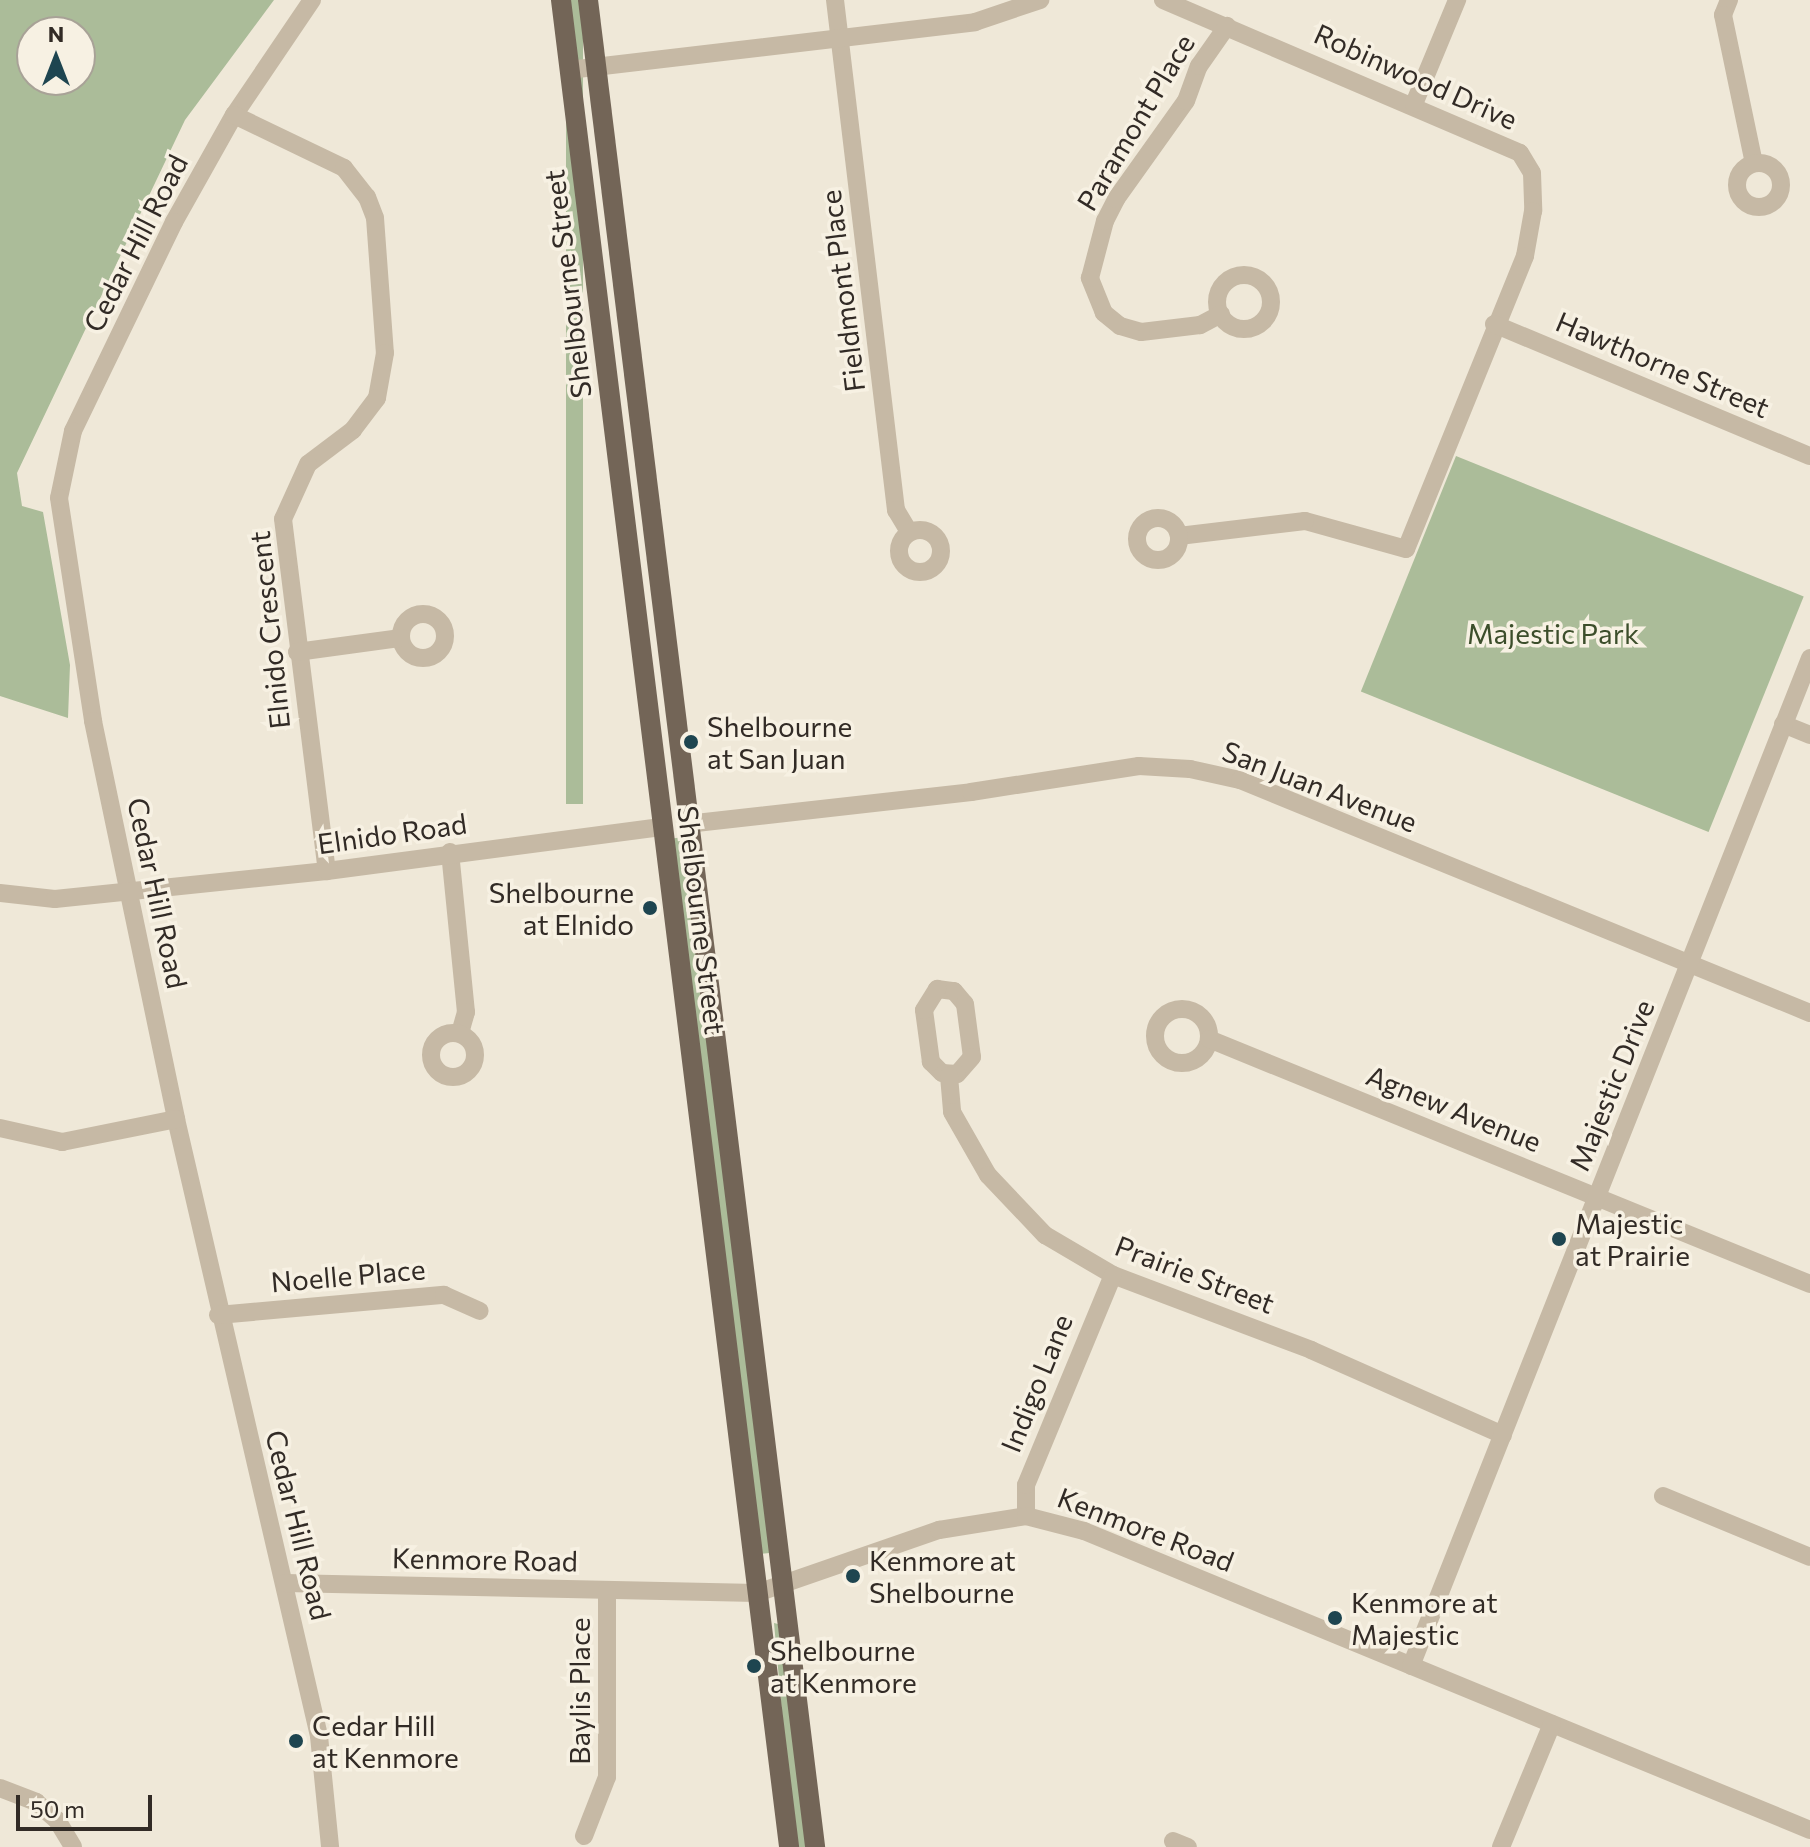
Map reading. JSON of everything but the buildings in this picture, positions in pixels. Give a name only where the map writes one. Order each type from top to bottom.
[{"type":"main road","name":"Shelbourne Street","points":[[561,0],[789,1847]]},
{"type":"main road","name":"Shelbourne Street","points":[[588,0],[815,1847]]},
{"type":"main road","points":[[661,827],[687,824]]},
{"type":"street","name":"Cedar Hill Road","points":[[312,0],[234,115],[174,222],[80,417],[61,478],[59,498],[93,721],[176,1119],[218,1315],[285,1583],[319,1736],[330,1847]]},
{"type":"street","name":"Fieldmont Place","points":[[835,0],[896,510],[909,532]]},
{"type":"street","points":[[569,70],[975,22],[1040,0]]},
{"type":"street","name":"Robinwood Drive","points":[[1163,0],[1414,104],[1520,153],[1532,173],[1533,211],[1525,256],[1494,324],[1406,549],[1305,521],[1179,536]]},
{"type":"street","points":[[1414,104],[1457,0]]},
{"type":"street","points":[[1729,0],[1723,15],[1754,163]]},
{"type":"street","name":"Paramont Place","points":[[1221,314],[1200,325],[1141,332],[1120,326],[1104,313],[1090,278],[1105,221],[1116,199],[1186,101],[1199,66],[1227,26]]},
{"type":"street","name":"Elnido Crescent","points":[[234,115],[344,168],[367,197],[375,218],[385,353],[377,398],[353,430],[308,464],[283,519],[297,652],[327,871]]},
{"type":"street","name":"Hawthorne Street","points":[[1494,324],[1810,456]]},
{"type":"street","points":[[297,652],[401,638]]},
{"type":"street","name":"Majestic Drive","points":[[1411,1666],[1810,658]]},
{"type":"street","points":[[1783,724],[1810,735]]},
{"type":"street","name":"San Juan Avenue","points":[[687,824],[971,792],[1139,766],[1190,769],[1240,780],[1810,1013]]},
{"type":"street","name":"Elnido Road","points":[[0,893],[55,899],[327,871],[450,852],[661,827]]},
{"type":"street","points":[[450,852],[466,1012],[460,1033]]},
{"type":"street","name":"Agnew Avenue","points":[[1209,1039],[1810,1284]]},
{"type":"street","name":"Prairie Street","points":[[949,1076],[952,1112],[1010,1204],[1045,1235],[1113,1275],[1311,1350],[1503,1435]]},
{"type":"street","points":[[0,1128],[62,1142],[176,1119]]},
{"type":"street","name":"Indigo Lane","points":[[1026,1516],[1026,1485],[1113,1275]]},
{"type":"street","name":"Noelle Place","points":[[218,1315],[444,1295],[480,1311]]},
{"type":"street","points":[[1663,1496],[1810,1557]]},
{"type":"street","name":"Kenmore Road","points":[[285,1583],[757,1593],[783,1588],[939,1530],[1026,1516],[1084,1531],[1552,1724],[1808,1823]]},
{"type":"street","name":"Baylis Place","points":[[584,1836],[607,1777],[607,1590]]},
{"type":"street","points":[[1501,1847],[1552,1724]]},
{"type":"street","points":[[0,1788],[36,1802],[57,1820],[73,1847]]},
{"type":"green space","points":[[0,0],[274,0],[185,120],[17,473],[22,506],[43,512],[70,665],[68,718],[0,696]]},
{"type":"green space","points":[[566,0],[583,0],[583,804],[566,804]]},
{"type":"green space","name":"Majestic Park","points":[[1456,456],[1804,596],[1709,832],[1361,692]]},
{"type":"green space","points":[[684,837],[772,1553],[756,1555],[668,839]]},
{"type":"green space","points":[[774,1623],[778,1624],[810,1847],[794,1847]]},
{"type":"place","name":"Shelbourne at San Juan","points":[[691,742]]},
{"type":"place","name":"Shelbourne at Elnido","points":[[650,908]]},
{"type":"place","name":"Majestic at Prairie","points":[[1559,1239]]},
{"type":"place","name":"Kenmore at Shelbourne","points":[[853,1576]]},
{"type":"place","name":"Kenmore at Majestic","points":[[1335,1618]]},
{"type":"place","name":"Shelbourne at Kenmore","points":[[754,1666]]},
{"type":"place","name":"Cedar Hill at Kenmore","points":[[296,1741]]}]
